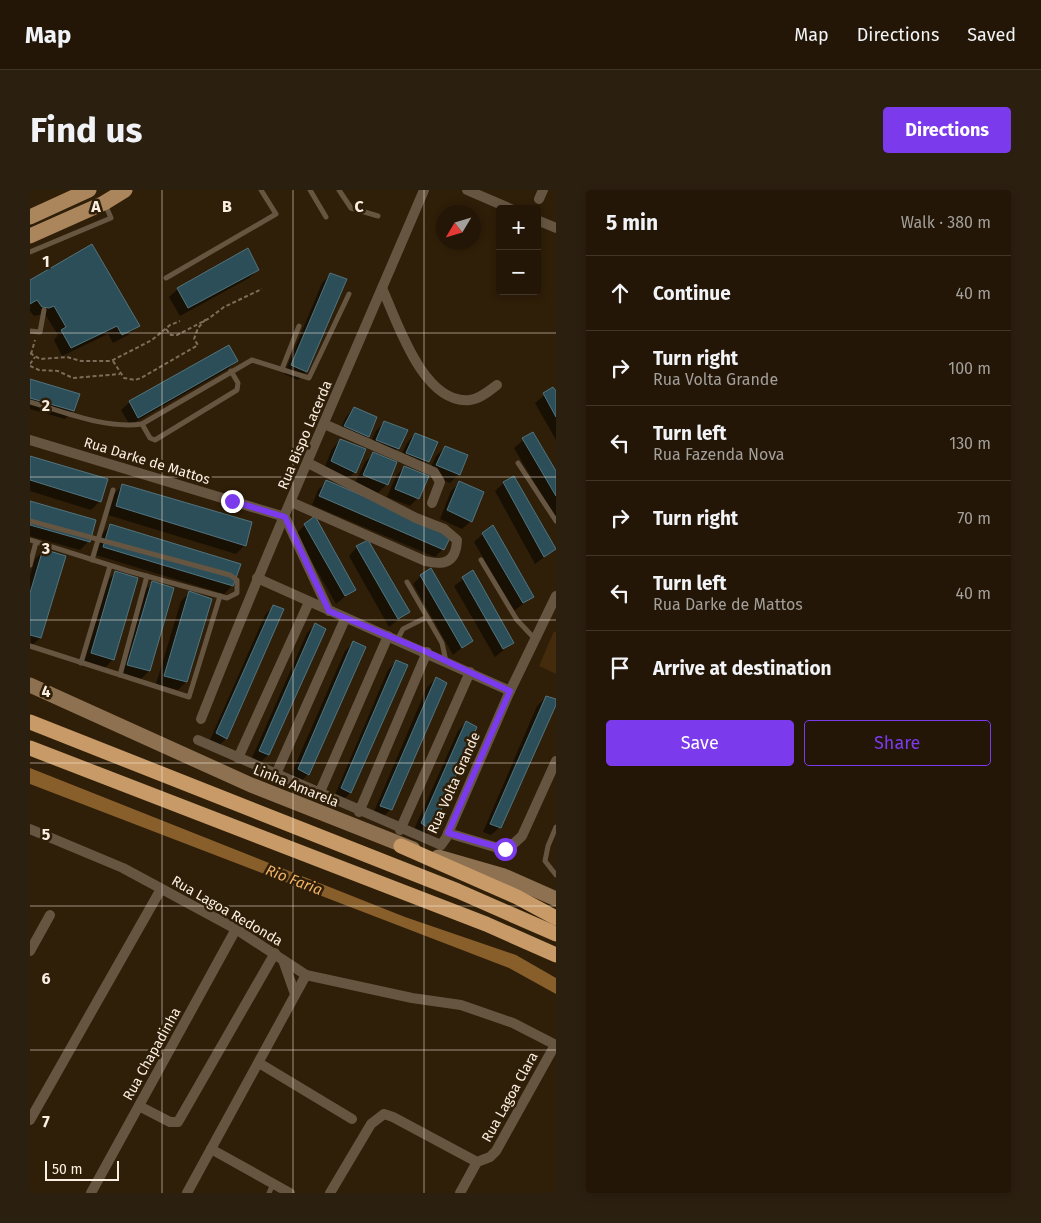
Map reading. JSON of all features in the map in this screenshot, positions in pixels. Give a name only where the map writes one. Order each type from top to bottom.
[{"type":"highway","points":[[30,722],[449,888],[556,934]]},
{"type":"highway","points":[[30,748],[486,924],[556,955]]},
{"type":"highway","points":[[400,846],[517,896],[556,918]]},
{"type":"main road","points":[[30,217],[89,190]]},
{"type":"main road","points":[[30,236],[104,204],[126,190]]},
{"type":"main road","name":"Linha Amarela","points":[[30,685],[251,785],[400,846],[504,876],[556,899]]},
{"type":"street","name":"Rua Bispo Lacerda","points":[[201,719],[257,578],[285,517],[424,190]]},
{"type":"street","points":[[467,190],[502,205]]},
{"type":"street","points":[[541,222],[556,228]]},
{"type":"street","points":[[382,288],[415,362],[439,390],[454,398],[469,400],[479,398],[497,385]]},
{"type":"street","points":[[324,424],[434,472],[440,482],[432,503]]},
{"type":"street","name":"Rua Darke de Mattos","points":[[30,440],[285,517]]},
{"type":"street","points":[[291,502],[425,561],[437,564],[448,562],[457,551],[457,540],[444,529],[416,518],[308,463]]},
{"type":"street","points":[[285,517],[329,611]]},
{"type":"street","points":[[257,578],[345,619],[427,652],[510,691]]},
{"type":"street","name":"Rua Volta Grande","points":[[400,830],[440,845],[448,833],[510,691],[556,596]]},
{"type":"street","points":[[238,758],[309,602]]},
{"type":"street","points":[[276,774],[345,619]]},
{"type":"street","points":[[319,794],[393,638]]},
{"type":"street","points":[[359,812],[427,652]]},
{"type":"street","points":[[198,740],[400,830],[470,672]]},
{"type":"street","points":[[448,833],[498,848],[510,847],[522,836],[556,761]]},
{"type":"street","name":"Rua Lagoa Redonda","points":[[30,829],[123,868],[236,928],[306,975],[412,998],[461,1005],[512,1023],[555,1045]]},
{"type":"street","points":[[30,1120],[161,889]]},
{"type":"street","points":[[30,951],[50,915]]},
{"type":"street","name":"Rua Chapadinha","points":[[91,1193],[236,928]]},
{"type":"street","points":[[279,956],[296,994]]},
{"type":"street","points":[[139,1106],[170,1122],[178,1122],[279,956]]},
{"type":"street","points":[[187,1193],[306,975]]},
{"type":"street","name":"Rua Lagoa Clara","points":[[477,1162],[490,1157],[496,1151],[555,1045]]},
{"type":"street","points":[[259,1063],[352,1120]]},
{"type":"street","points":[[330,1193],[371,1124],[384,1114],[477,1162],[460,1193]]},
{"type":"street","points":[[211,1149],[271,1188],[290,1193]]},
{"type":"lane","points":[[166,278],[276,214],[261,190]]},
{"type":"lane","points":[[310,190],[326,217]]},
{"type":"lane","points":[[339,190],[351,208],[378,216]]},
{"type":"lane","points":[[30,252],[111,218],[104,204]]},
{"type":"lane","points":[[30,402],[94,421],[142,424],[252,360],[309,378],[349,294]]},
{"type":"lane","points":[[30,331],[37,332],[42,329],[44,310]]},
{"type":"lane","points":[[282,369],[299,326]]},
{"type":"lane","points":[[142,424],[150,438],[155,440],[237,390],[238,383],[231,371]]},
{"type":"lane","points":[[518,463],[556,521]]},
{"type":"lane","points":[[92,560],[113,490]]},
{"type":"lane","points":[[30,521],[234,576],[239,586],[237,593],[231,598],[220,596],[110,566],[30,540]]},
{"type":"lane","points":[[30,565],[36,542]]},
{"type":"lane","points":[[481,560],[517,620],[535,639]]},
{"type":"lane","points":[[81,663],[110,566]]},
{"type":"lane","points":[[120,675],[147,576]]},
{"type":"lane","points":[[407,582],[442,643],[446,661]]},
{"type":"lane","points":[[30,646],[189,697],[220,596]]},
{"type":"lane","points":[[393,638],[403,629],[427,617]]},
{"type":"lane","points":[[556,827],[548,846],[545,861],[556,875]]},
{"type":"path","points":[[166,329],[173,336],[206,319],[224,307],[262,289]]},
{"type":"path","points":[[113,361],[120,374],[128,380],[141,378],[198,345],[194,339],[206,319]]},
{"type":"path","points":[[37,332],[31,353],[40,359],[67,358],[81,362],[113,361],[152,340],[170,325],[180,321]]},
{"type":"path","points":[[35,357],[30,365],[39,370],[58,371],[73,378],[120,374]]},
{"type":"shaded area","points":[[554,631],[556,632],[556,674],[539,666]]},
{"type":"water","name":"Rio Faria","points":[[30,768],[405,917],[516,955],[556,978],[556,994],[509,968],[30,784]]},
{"type":"building","points":[[92,244],[140,326],[122,335],[117,326],[71,348],[61,330],[66,327],[54,306],[49,308],[42,307],[37,300],[30,304],[30,280]]},
{"type":"building","points":[[248,248],[259,270],[188,308],[177,288]]},
{"type":"building","points":[[330,273],[347,279],[307,372],[291,365]]},
{"type":"building","points":[[229,345],[238,361],[138,418],[129,401]]},
{"type":"building","points":[[30,379],[80,394],[74,411],[30,398]]},
{"type":"building","points":[[553,387],[556,391],[556,417],[543,393]]},
{"type":"building","points":[[354,407],[377,417],[369,437],[344,426]]},
{"type":"building","points":[[384,421],[408,430],[399,449],[376,440]]},
{"type":"building","points":[[533,432],[556,471],[556,496],[522,438]]},
{"type":"building","points":[[415,433],[438,442],[429,462],[406,453]]},
{"type":"building","points":[[340,439],[366,449],[356,473],[331,461]]},
{"type":"building","points":[[445,446],[468,455],[460,475],[436,465]]},
{"type":"building","points":[[373,452],[397,462],[388,485],[363,475]]},
{"type":"building","points":[[30,456],[108,479],[101,502],[30,480]]},
{"type":"building","points":[[404,466],[429,476],[419,499],[395,489]]},
{"type":"building","points":[[514,476],[556,549],[544,557],[503,482]]},
{"type":"building","points":[[326,480],[452,534],[444,550],[319,496]]},
{"type":"building","points":[[459,481],[484,492],[472,522],[447,510]]},
{"type":"building","points":[[122,484],[252,522],[246,546],[116,506]]},
{"type":"building","points":[[30,501],[96,520],[90,542],[30,525]]},
{"type":"building","points":[[315,516],[356,590],[345,596],[304,524]]},
{"type":"building","points":[[110,524],[241,564],[233,586],[103,547]]},
{"type":"building","points":[[493,525],[534,597],[523,603],[482,533]]},
{"type":"building","points":[[368,540],[410,612],[398,619],[356,546]]},
{"type":"building","points":[[43,549],[66,556],[41,638],[30,635],[30,593]]},
{"type":"building","points":[[431,568],[473,641],[462,648],[420,575]]},
{"type":"building","points":[[473,570],[514,643],[503,649],[462,577]]},
{"type":"building","points":[[115,571],[138,578],[114,660],[91,653]]},
{"type":"building","points":[[152,581],[174,588],[150,671],[127,665]]},
{"type":"building","points":[[189,591],[212,599],[187,682],[164,676]]},
{"type":"building","points":[[273,605],[284,609],[227,739],[216,733]]},
{"type":"building","points":[[315,623],[326,629],[269,755],[259,751]]},
{"type":"building","points":[[353,641],[366,647],[309,775],[298,769]]},
{"type":"building","points":[[396,660],[408,665],[351,793],[341,788]]},
{"type":"building","points":[[436,677],[447,683],[392,810],[380,806]]},
{"type":"building","points":[[546,696],[556,699],[556,705],[501,828],[490,824]]},
{"type":"building","points":[[466,721],[477,727],[432,831],[421,823]]},
{"type":"route","points":[[232,501],[285,517],[329,611],[427,652],[510,691],[448,833],[505,849]]}]
